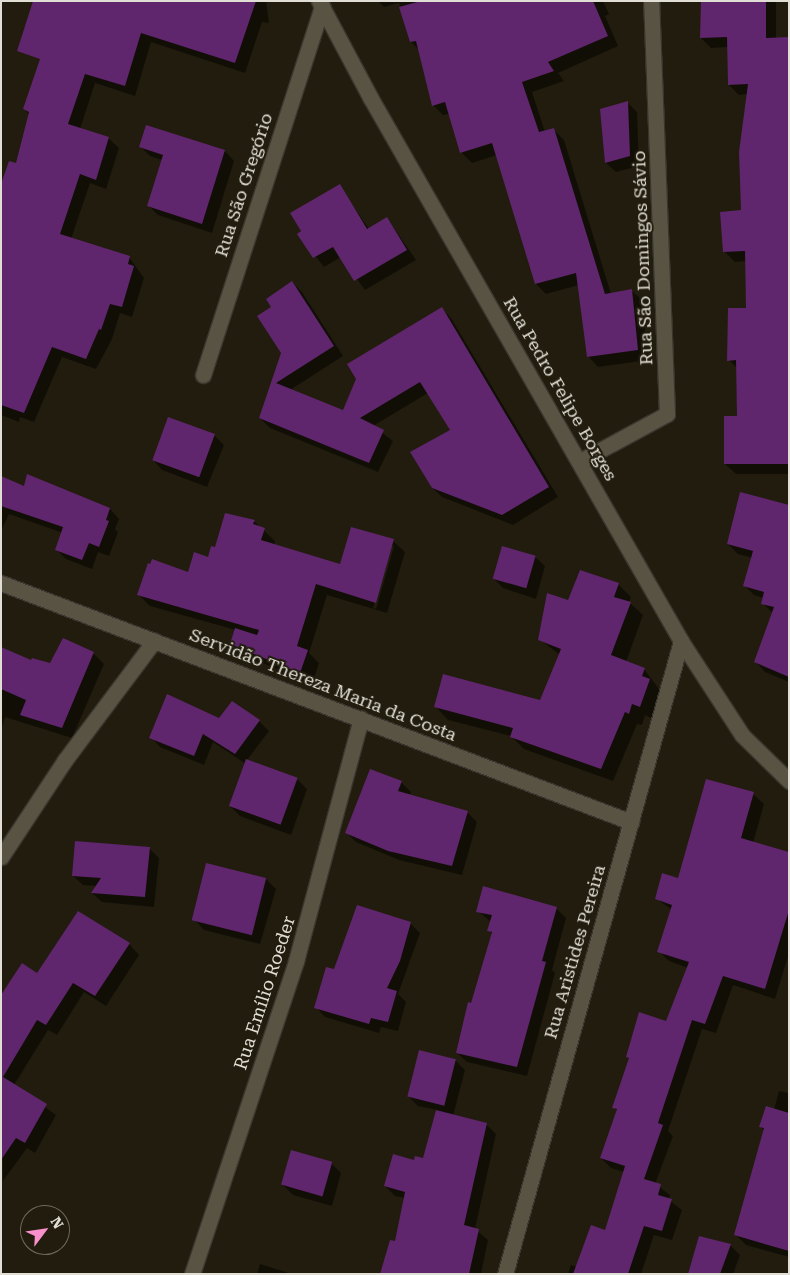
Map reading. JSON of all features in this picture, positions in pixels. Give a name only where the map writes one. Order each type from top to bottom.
[{"type":"street","name":"Rua São Domingos Sávio","points":[[580,461],[667,414],[651,1]]},
{"type":"street","name":"Rua Pedro Felipe Borges","points":[[320,4],[681,641],[742,735],[789,781]]},
{"type":"street","name":"Rua São Gregório","points":[[203,375],[320,4]]},
{"type":"street","name":"Servidão Thereza Maria da Costa","points":[[1,583],[631,822]]},
{"type":"street","points":[[1,856],[65,760],[154,641]]},
{"type":"street","name":"Rua Aristides Pereira","points":[[505,1274],[681,641]]},
{"type":"street","name":"Rua Emílio Roeder","points":[[192,1274],[296,961],[361,719]]},
{"type":"building","points":[[33,1],[256,1],[235,63],[141,33],[125,86],[85,74],[68,124],[109,137],[96,180],[80,174],[60,234],[130,256],[128,264],[134,266],[122,307],[110,304],[101,330],[99,329],[86,359],[52,347],[24,413],[1,405],[1,184],[9,161],[16,163],[29,112],[23,109],[40,59],[17,51]]},
{"type":"building","points":[[421,1],[593,1],[608,36],[548,62],[554,71],[522,82],[539,132],[554,128],[605,294],[632,289],[638,350],[587,357],[576,273],[535,284],[492,143],[460,153],[445,102],[432,106],[416,41],[410,42],[399,7]]},
{"type":"building","points":[[701,1],[766,1],[766,38],[789,37],[788,464],[724,464],[724,416],[737,416],[736,360],[727,361],[728,308],[746,308],[745,251],[723,252],[720,212],[741,210],[739,152],[748,84],[728,85],[727,37],[700,38]]},
{"type":"building","points":[[628,101],[630,156],[605,163],[600,109]]},
{"type":"building","points":[[146,125],[225,150],[202,224],[147,206],[163,155],[139,147]]},
{"type":"building","points":[[340,184],[367,229],[387,217],[407,250],[354,281],[333,247],[313,258],[297,234],[301,231],[290,213]]},
{"type":"building","points":[[292,281],[334,346],[276,383],[343,410],[356,379],[347,364],[442,307],[549,487],[502,515],[432,488],[410,452],[450,430],[420,382],[360,418],[384,430],[369,463],[259,418],[281,353],[257,316],[271,307],[266,299]]},
{"type":"building","points":[[168,417],[215,434],[199,477],[152,460]]},
{"type":"building","points":[[27,474],[110,508],[106,520],[109,521],[99,547],[89,543],[82,560],[55,550],[63,527],[1,506],[1,476],[24,486]]},
{"type":"building","points":[[740,492],[789,505],[789,677],[754,662],[774,607],[761,604],[764,592],[743,586],[753,551],[727,544]]},
{"type":"building","points":[[225,513],[255,520],[253,524],[265,528],[261,540],[340,564],[351,527],[394,539],[376,603],[316,584],[297,646],[308,650],[300,673],[230,644],[235,628],[257,635],[259,630],[137,595],[148,563],[150,564],[152,559],[188,572],[194,552],[208,557],[211,546],[215,547]]},
{"type":"building","points":[[502,546],[536,556],[526,588],[493,579]]},
{"type":"building","points":[[580,570],[619,583],[614,597],[631,602],[611,655],[645,668],[642,676],[650,679],[640,707],[632,704],[629,714],[625,712],[601,769],[510,737],[513,728],[434,707],[443,674],[540,700],[561,649],[538,640],[547,593],[568,600]]},
{"type":"building","points":[[63,638],[94,652],[62,728],[20,715],[26,700],[1,689],[1,647],[31,660],[32,658],[50,663]]},
{"type":"building","points":[[167,694],[219,718],[232,701],[260,720],[235,754],[203,734],[194,756],[149,738]]},
{"type":"building","points":[[246,759],[298,778],[281,825],[229,806]]},
{"type":"building","points":[[370,769],[402,781],[398,791],[468,811],[452,866],[388,851],[345,833]]},
{"type":"building","points":[[706,779],[754,792],[741,838],[789,852],[789,910],[765,989],[723,976],[705,1024],[692,1020],[658,1123],[663,1125],[644,1179],[661,1184],[658,1195],[672,1199],[662,1231],[644,1226],[628,1274],[573,1274],[591,1225],[605,1230],[625,1166],[600,1158],[617,1109],[612,1108],[629,1058],[626,1057],[639,1012],[666,1021],[689,962],[657,952],[672,905],[655,899],[662,873],[678,878]]},
{"type":"building","points":[[75,841],[150,847],[145,897],[91,893],[101,878],[72,876]]},
{"type":"building","points":[[206,863],[266,878],[252,935],[192,920]]},
{"type":"building","points":[[483,886],[557,907],[542,961],[546,962],[517,1067],[456,1053],[468,1002],[471,1003],[492,932],[487,931],[492,915],[476,912]]},
{"type":"building","points":[[357,905],[411,922],[400,961],[387,988],[397,991],[388,1022],[371,1018],[369,1024],[314,1008],[326,967],[334,969]]},
{"type":"building","points":[[78,911],[130,943],[95,996],[73,983],[46,1025],[37,1020],[3,1077],[47,1104],[25,1143],[16,1138],[1,1160],[1,995],[22,963],[37,973]]},
{"type":"building","points":[[419,1050],[456,1059],[444,1106],[407,1097]]},
{"type":"building","points":[[766,1106],[789,1113],[789,1251],[734,1235],[764,1128],[759,1127]]},
{"type":"building","points":[[436,1110],[487,1123],[464,1225],[479,1229],[469,1274],[380,1274],[390,1240],[395,1241],[405,1192],[384,1186],[393,1154],[414,1160],[415,1156],[423,1158]]},
{"type":"building","points":[[291,1150],[332,1162],[322,1196],[281,1185]]},
{"type":"building","points":[[699,1236],[731,1244],[720,1274],[688,1274]]}]
